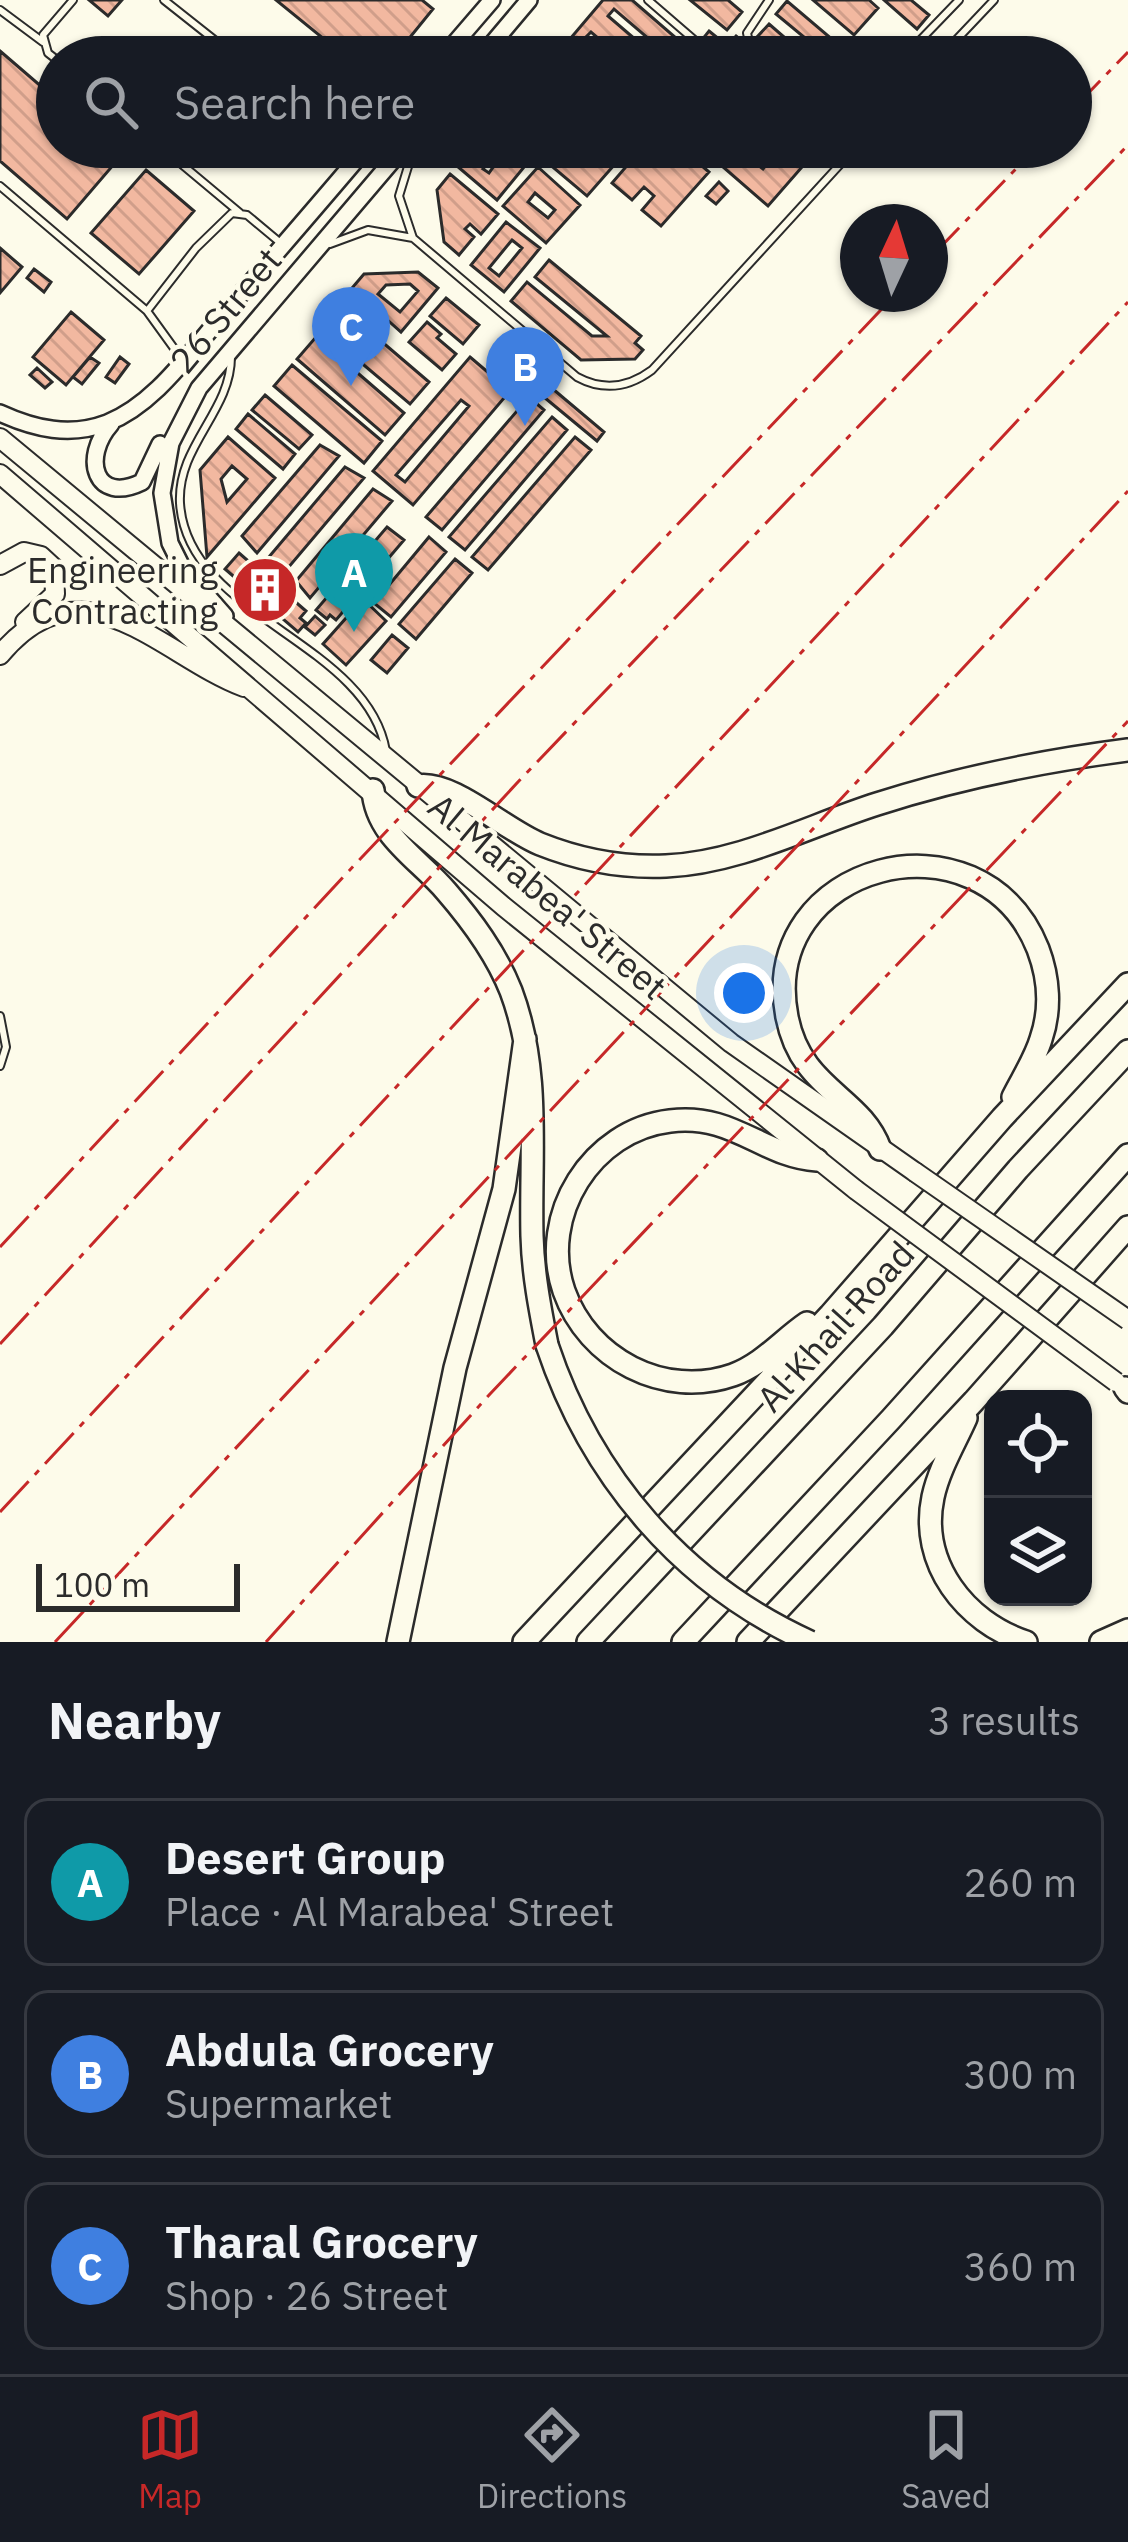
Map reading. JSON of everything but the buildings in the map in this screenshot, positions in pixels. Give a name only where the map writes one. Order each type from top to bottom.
[{"type":"highway","points":[[418,785],[442,787],[516,833],[563,852],[613,864],[672,866],[730,855],[875,804],[961,781],[1128,750]]},
{"type":"highway","points":[[373,790],[381,823],[442,886],[490,949],[509,986],[532,1082],[535,1274],[548,1345],[580,1426],[631,1505],[667,1545],[753,1612],[810,1642]]},
{"type":"highway","points":[[880,1149],[867,1126],[801,1058],[784,994],[791,950],[817,908],[863,875],[892,867],[951,869],[976,879],[1019,914],[1033,938],[1048,989],[1046,1014],[1041,1040],[1002,1118]]},
{"type":"highway","points":[[524,1642],[830,1315],[1002,1118],[1128,984]]},
{"type":"highway","points":[[398,1642],[455,1368],[504,1189],[525,1039]]},
{"type":"highway","name":"Al Khail Road","points":[[588,1642],[883,1326],[1018,1168],[1128,1051]]},
{"type":"highway","points":[[817,1160],[790,1156],[718,1123],[692,1119],[640,1127],[616,1139],[578,1178],[566,1202],[558,1259],[563,1289],[595,1340],[623,1363],[656,1378],[697,1382],[731,1376],[760,1362],[811,1321],[830,1315]]},
{"type":"highway","points":[[683,1642],[1128,1155]]},
{"type":"highway","points":[[748,1642],[974,1401],[1128,1227]]},
{"type":"highway","points":[[974,1401],[934,1494],[933,1546],[958,1597],[980,1619],[1026,1642]]},
{"type":"highway","points":[[1101,1642],[1128,1630]]},
{"type":"main road","name":"Al Marabea' Street","points":[[0,438],[731,1042],[1128,1320]]},
{"type":"main road","name":"Al Marabea' Street","points":[[0,475],[503,906],[817,1160],[1124,1388]]},
{"type":"main road","points":[[0,565],[16,554],[33,553],[48,561],[56,577],[55,594],[0,655]]},
{"type":"main road","points":[[16,636],[59,616],[110,616],[146,630],[202,668],[257,692]]},
{"type":"street","points":[[461,36],[492,0]]},
{"type":"street","points":[[499,36],[529,0]]},
{"type":"street","name":"26 Street","points":[[0,413],[68,432],[116,419],[144,400],[284,245],[343,168]]},
{"type":"street","name":"26 Street","points":[[258,655],[182,567],[165,526],[166,459],[199,388],[390,168]]},
{"type":"street","points":[[116,419],[98,439],[94,469],[108,484],[130,488],[148,474],[173,417],[199,388]]},
{"type":"lane","points":[[43,36],[73,0]]},
{"type":"lane","points":[[164,0],[209,36]]},
{"type":"lane","points":[[648,0],[690,36]]},
{"type":"lane","points":[[748,36],[770,0]]},
{"type":"lane","points":[[924,36],[959,0]]},
{"type":"lane","points":[[960,36],[994,0]]},
{"type":"lane","points":[[0,10],[36,37]]},
{"type":"lane","points":[[186,168],[284,245]]},
{"type":"lane","points":[[405,168],[399,196],[413,238]]},
{"type":"lane","points":[[312,257],[338,239],[368,230],[413,238],[577,377],[595,385],[615,386],[652,370],[837,168]]},
{"type":"lane","points":[[0,186],[147,311],[183,361]]},
{"type":"lane","points":[[147,311],[226,215],[240,213]]},
{"type":"lane","points":[[231,351],[227,385],[183,468],[180,500],[186,531],[211,572],[362,697],[380,727],[387,760]]},
{"type":"lane","points":[[0,1016],[6,1034],[0,1066]]},
{"type":"power","points":[[1092,89],[1128,52]]},
{"type":"power","points":[[0,1344],[517,783],[1128,145]]},
{"type":"power","points":[[948,239],[1017,168]]},
{"type":"power","points":[[0,1512],[1128,302]]},
{"type":"power","points":[[0,1247],[879,312]]},
{"type":"power","points":[[55,1642],[1128,491]]},
{"type":"power","points":[[266,1642],[490,1394],[1128,721]]},
{"type":"place","name":"Tharal Grocery","points":[[351,386]]},
{"type":"place","name":"Abdula Grocery","points":[[525,426]]},
{"type":"place","name":"Engineering Contracting","points":[[265,590]]},
{"type":"place","name":"Desert Group","points":[[354,632]]}]
